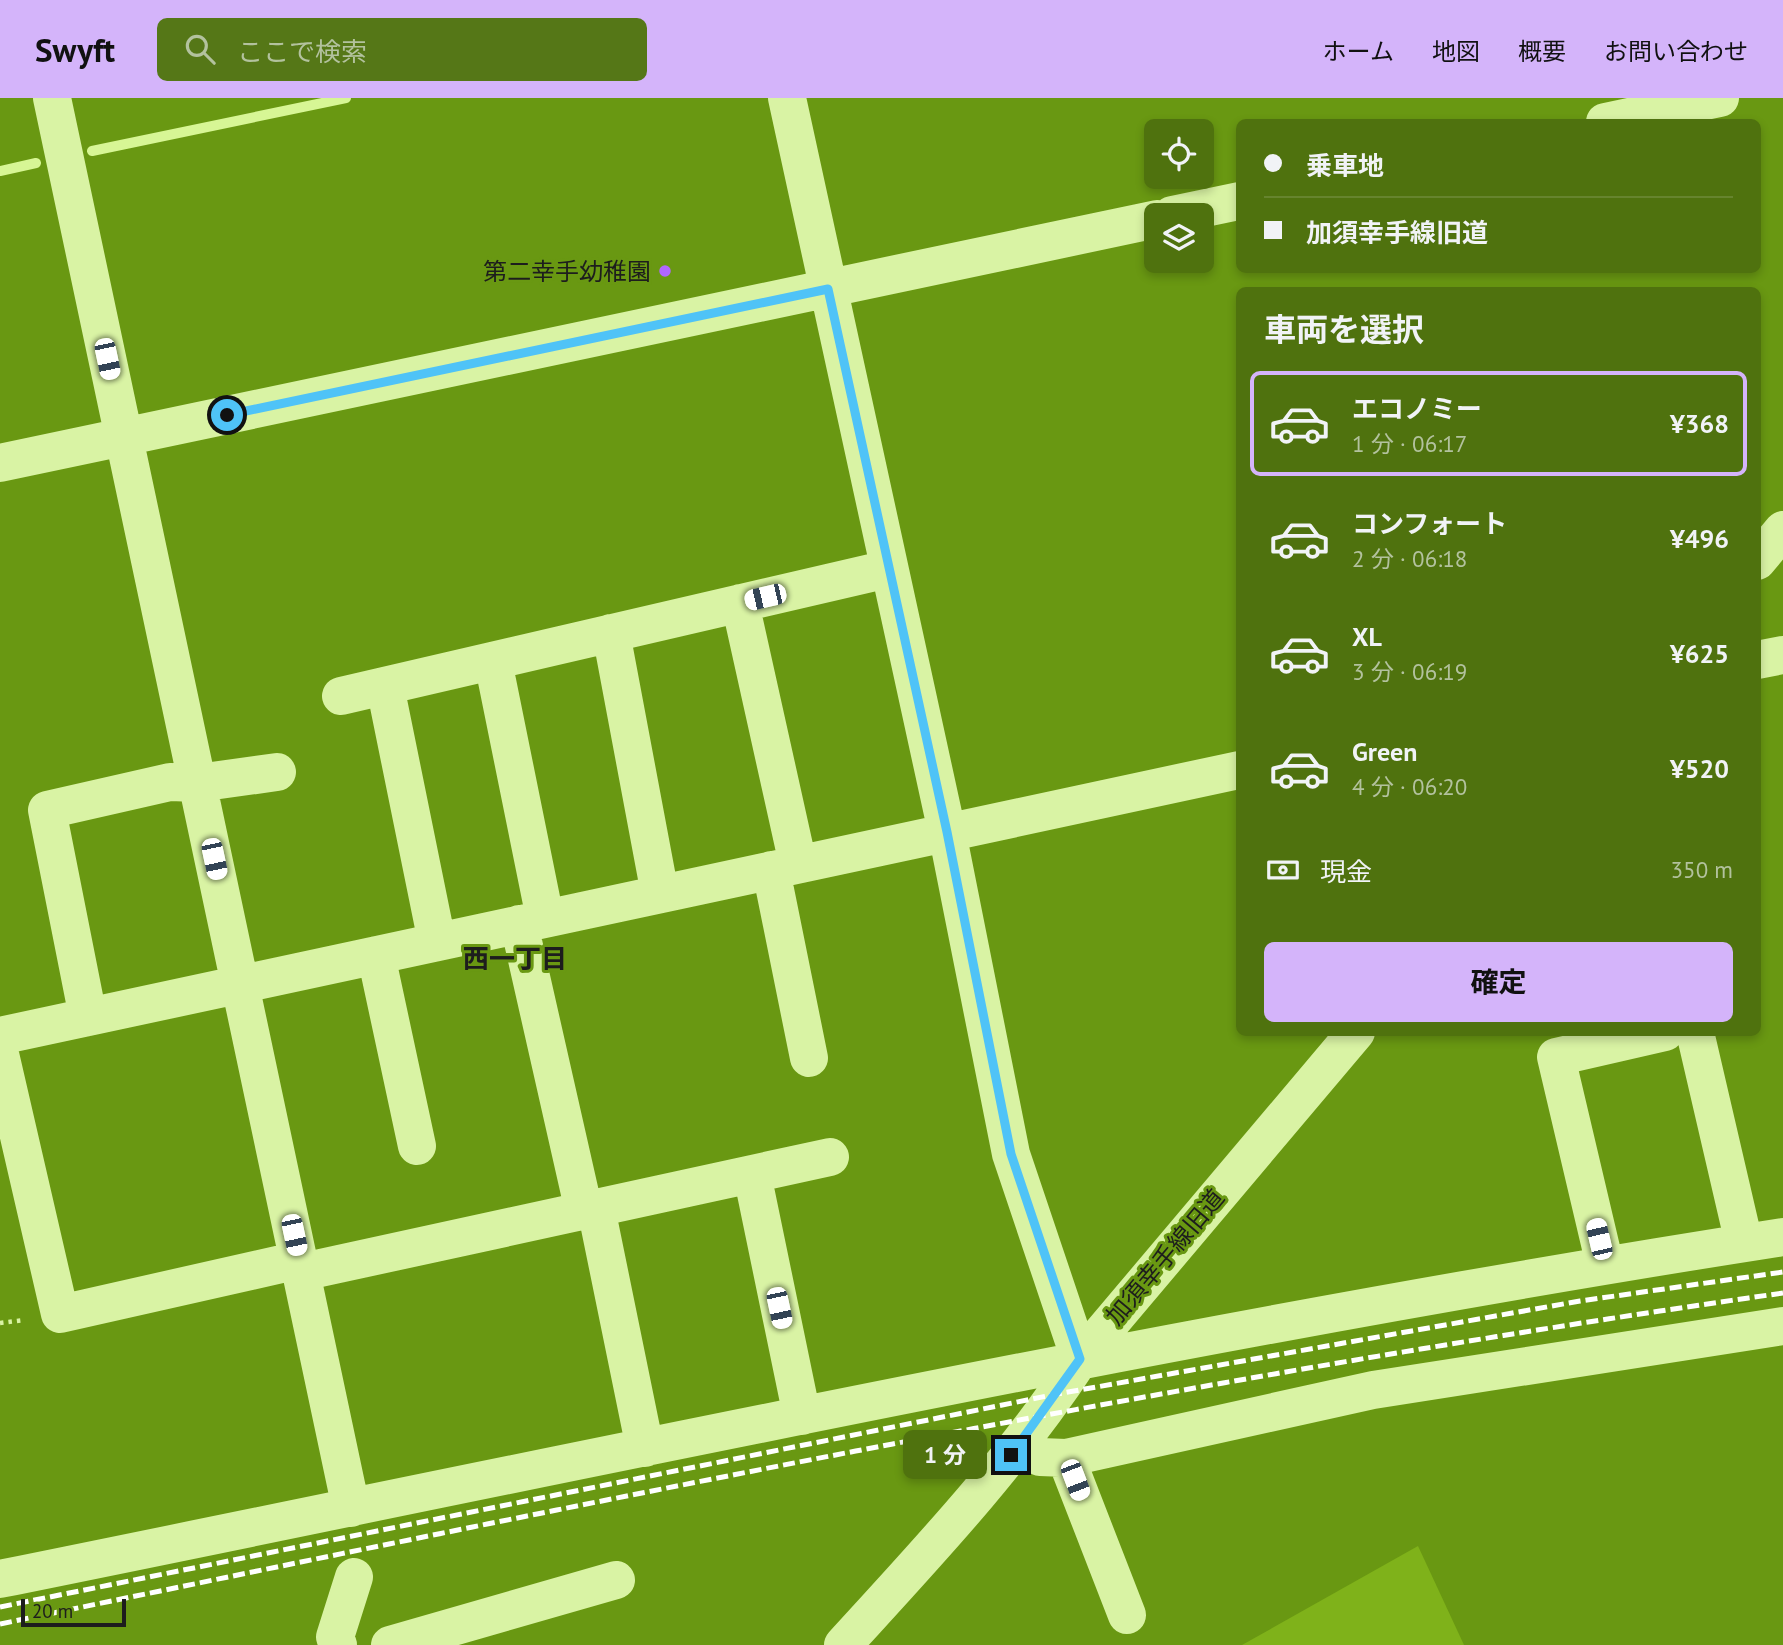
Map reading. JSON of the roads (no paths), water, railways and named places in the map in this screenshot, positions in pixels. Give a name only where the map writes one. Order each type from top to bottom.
[{"type":"street","points":[[52,98],[351,1508]]},
{"type":"street","points":[[786,98],[947,832],[1011,1154],[1080,1359]]},
{"type":"street","points":[[1619,119],[1720,98]]},
{"type":"street","points":[[1214,206],[1236,202]]},
{"type":"street","points":[[0,463],[1144,222]]},
{"type":"street","points":[[1761,556],[1783,530]]},
{"type":"street","points":[[341,696],[888,569]]},
{"type":"street","points":[[740,603],[785,867],[809,1058]]},
{"type":"street","points":[[611,633],[660,894]]},
{"type":"street","points":[[1761,659],[1783,655]]},
{"type":"street","points":[[493,661],[532,921],[590,1209],[645,1448]]},
{"type":"street","points":[[385,686],[437,942]]},
{"type":"street","points":[[0,1036],[1236,771]]},
{"type":"street","points":[[88,1017],[47,810],[170,782],[198,783],[277,772]]},
{"type":"street","points":[[376,955],[417,1146]]},
{"type":"street","name":"加須幸手線旧道","points":[[843,1645],[966,1511],[1011,1455],[1080,1359],[1353,1036]]},
{"type":"street","points":[[1605,1265],[1556,1058],[1648,1036]]},
{"type":"street","points":[[1696,1036],[1744,1243]]},
{"type":"street","points":[[0,1054],[60,1314],[590,1209],[830,1157]]},
{"type":"street","points":[[752,1174],[802,1416]]},
{"type":"street","points":[[0,1578],[1080,1359],[1605,1265],[1783,1237]]},
{"type":"street","points":[[1011,1455],[1066,1458],[1373,1391],[1783,1326]]},
{"type":"street","points":[[1066,1458],[1127,1615]]},
{"type":"street","points":[[338,1645],[335,1637],[354,1577]]},
{"type":"street","points":[[390,1645],[616,1580]]},
{"type":"waterway","points":[[92,151],[346,98]]},
{"type":"waterway","points":[[0,171],[36,163]]},
{"type":"railway","points":[[0,1607],[1057,1394],[1580,1301],[1783,1272]]},
{"type":"railway","points":[[0,1624],[667,1488],[1112,1403],[1335,1363],[1783,1293]]},
{"type":"place","name":"第二幸手幼稚園","points":[[665,271]]},
{"type":"district","name":"西一丁目","points":[[515,958]]}]
